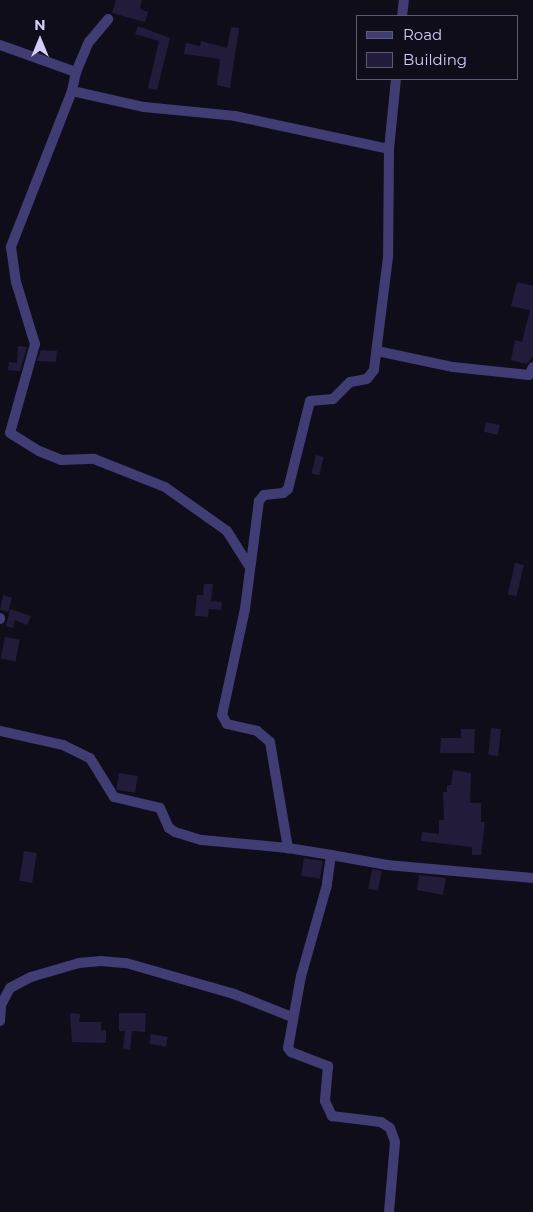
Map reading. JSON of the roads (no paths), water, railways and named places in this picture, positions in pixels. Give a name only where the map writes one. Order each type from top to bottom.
[{"type":"street","points":[[402,15],[404,0]]},
{"type":"street","points":[[108,19],[89,42],[76,72],[72,91],[11,247],[16,282],[35,344],[10,433],[39,451],[61,460],[94,459],[165,487],[228,531],[249,566]]},
{"type":"street","points":[[0,45],[76,72]]},
{"type":"street","points":[[288,848],[270,742],[257,731],[227,724],[222,715],[245,609],[258,501],[264,494],[283,493],[288,489],[308,404],[313,399],[333,398],[350,382],[370,377],[377,351],[388,257],[389,148],[396,80]]},
{"type":"street","points":[[72,91],[144,107],[235,116],[389,148]]},
{"type":"street","points":[[377,351],[437,364],[529,375],[533,367]]},
{"type":"street","points":[[0,731],[63,745],[90,758],[114,797],[160,808],[169,828],[175,832],[202,840],[288,848],[387,865],[533,878]]},
{"type":"street","points":[[331,855],[327,885],[292,1017],[288,1042],[291,1052],[328,1066],[325,1100],[329,1113],[350,1120],[381,1122],[392,1131],[395,1142],[389,1212]]},
{"type":"street","points":[[0,1021],[1,1005],[10,988],[31,977],[79,963],[101,961],[126,963],[234,994],[292,1017]]}]
